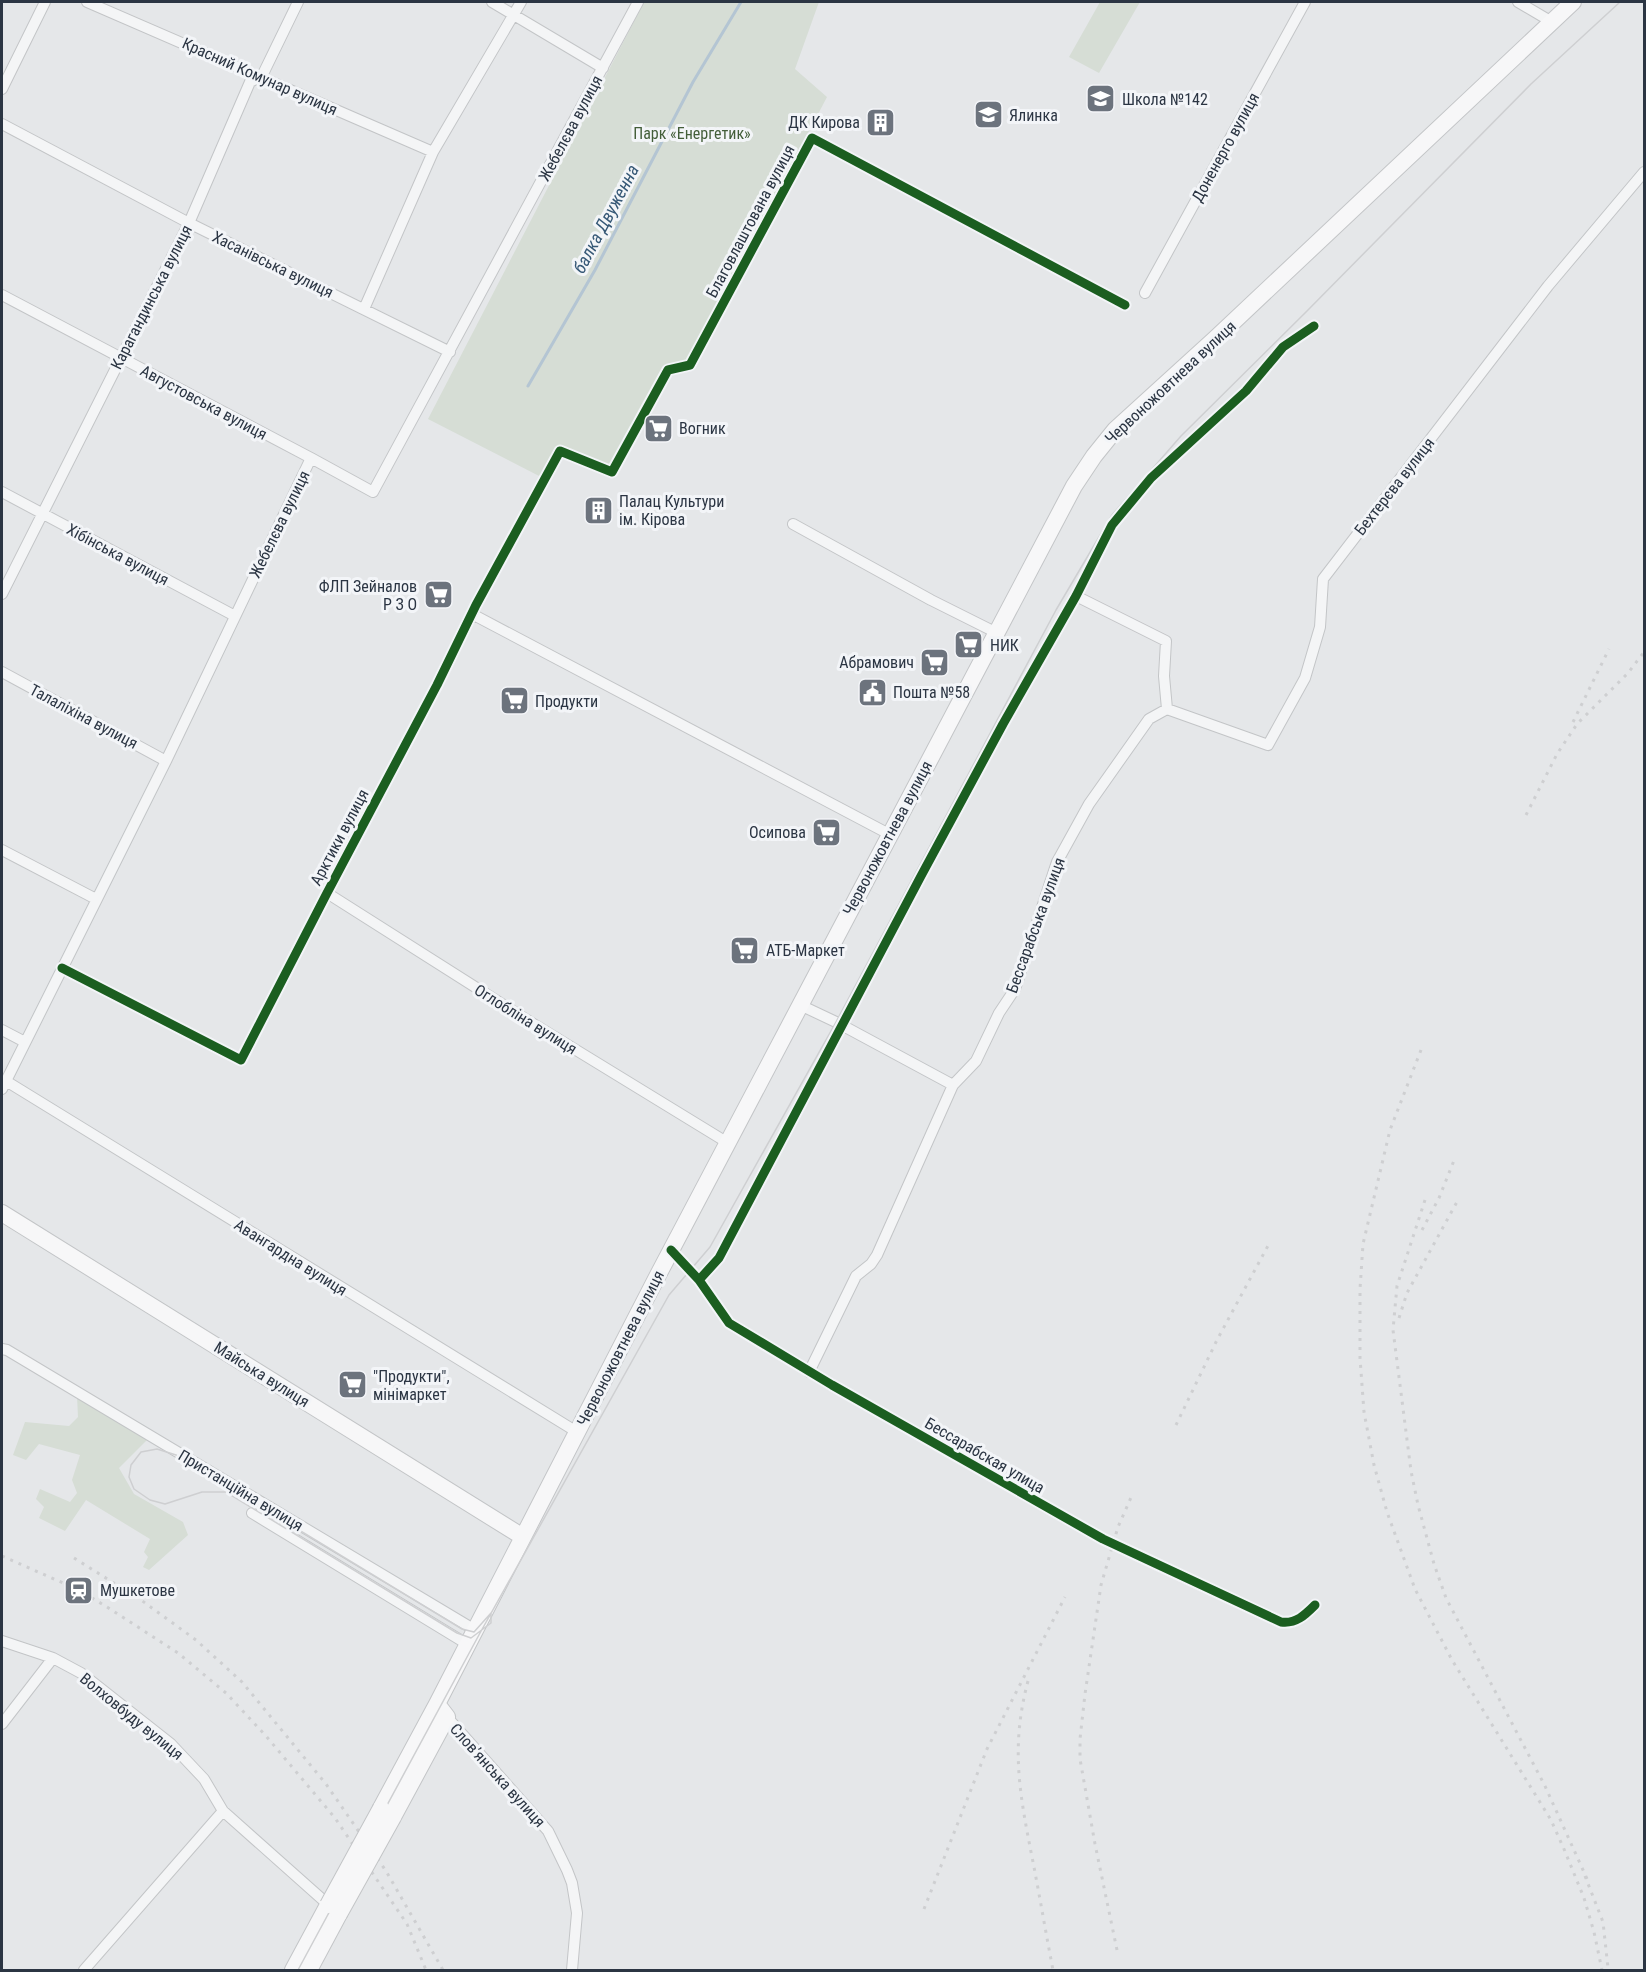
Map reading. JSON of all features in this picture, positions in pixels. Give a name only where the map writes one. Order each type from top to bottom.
[{"type":"main road","name":"Червоножовтнева вулиця","points":[[334,1910],[442,1711],[471,1637],[671,1250],[1074,486],[1115,430],[1574,2]]},
{"type":"main road","name":"Майська вулиця","points":[[2,1212],[523,1537]]},
{"type":"main road","points":[[292,1971],[334,1910]]},
{"type":"main road","points":[[309,1971],[334,1910]]},
{"type":"street","points":[[2,89],[45,2]]},
{"type":"street","name":"Красний Комунар вулиця","points":[[87,2],[433,152]]},
{"type":"street","name":"Карагандинська вулиця","points":[[2,594],[41,512],[189,223],[250,82],[262,76],[298,2]]},
{"type":"street","points":[[492,2],[603,68]]},
{"type":"street","points":[[364,309],[433,152],[521,2]]},
{"type":"street","name":"Жебелєва вулиця","points":[[4,1085],[166,761],[311,458],[374,492],[638,2]]},
{"type":"street","name":"Доненерго вулиця","points":[[1145,293],[1305,2]]},
{"type":"street","points":[[1518,2],[1552,22]]},
{"type":"street","name":"Хасанівська вулиця","points":[[2,124],[189,223],[450,352]]},
{"type":"street","name":"Благовлаштована вулиця","points":[[560,451],[612,472],[668,370],[690,365],[812,138],[1125,305]]},
{"type":"street","name":"Бехтерєва вулиця","points":[[1167,710],[1268,745],[1305,678],[1320,627],[1323,579],[1548,285],[1644,172]]},
{"type":"street","name":"Августовська вулиця","points":[[2,295],[311,458]]},
{"type":"street","points":[[699,1280],[719,1258],[1003,724],[1076,596],[1112,525],[1151,478],[1246,392],[1283,347],[1314,326]]},
{"type":"street","name":"Арктики вулиця","points":[[62,968],[241,1060],[472,614],[560,451]]},
{"type":"street","name":"Хібінська вулиця","points":[[2,492],[235,616]]},
{"type":"street","points":[[793,524],[931,600],[995,632]]},
{"type":"street","points":[[1076,596],[1166,641],[1164,676],[1167,710]]},
{"type":"street","points":[[472,614],[889,834]]},
{"type":"street","name":"Талаліхіна вулиця","points":[[2,672],[166,761]]},
{"type":"street","name":"Бессарабська вулиця","points":[[953,1085],[976,1061],[999,1013],[1016,989],[1057,862],[1089,804],[1149,719],[1167,710]]},
{"type":"street","points":[[2,850],[96,899]]},
{"type":"street","name":"Оглобліна вулиця","points":[[327,893],[532,1023],[728,1143]]},
{"type":"street","points":[[800,1005],[953,1085],[877,1255],[871,1264],[856,1276],[809,1372]]},
{"type":"street","points":[[2,1030],[25,1042]]},
{"type":"street","name":"Авангардна вулиця","points":[[4,1085],[577,1432]]},
{"type":"street","name":"Бессарабская улица","points":[[671,1250],[699,1280],[729,1323],[809,1372],[1103,1539],[1281,1622],[1290,1623],[1300,1619],[1315,1605]]},
{"type":"street","name":"Пристанційна вулиця","points":[[4,1349],[471,1637]]},
{"type":"street","name":"Пристанційна вулиця","points":[[252,1514],[471,1637]]},
{"type":"street","name":"Волховбуду вулиця","points":[[2,1641],[53,1658],[81,1673],[171,1744],[204,1779],[223,1811],[334,1910]]},
{"type":"street","points":[[2,1724],[53,1658]]},
{"type":"street","name":"Слов’янська вулиця","points":[[442,1711],[548,1831],[572,1883],[577,1913],[572,1971]]},
{"type":"street","points":[[84,1971],[223,1811]]},
{"type":"green space","name":"Парк «Енергетик»","points":[[644,2],[819,2],[795,69],[827,97],[688,362],[667,368],[610,468],[559,448],[543,478],[428,419]]},
{"type":"green space","points":[[1100,2],[1140,2],[1099,73],[1069,57]]},
{"type":"green space","points":[[77,1396],[148,1439],[119,1468],[134,1494],[183,1522],[188,1535],[149,1570],[143,1567],[148,1557],[144,1552],[150,1539],[86,1500],[65,1531],[39,1518],[44,1507],[36,1499],[40,1489],[70,1502],[77,1493],[72,1480],[80,1455],[39,1444],[26,1460],[13,1455],[25,1422],[69,1426],[78,1417]]},
{"type":"waterway","name":"балка Двуженна","points":[[528,386],[595,270],[693,82],[741,2]]},
{"type":"tram line","points":[[298,1970],[480,1633],[669,1295],[710,1247],[836,1022],[1056,610],[1112,515],[1181,436],[1531,84],[1620,2]]},
{"type":"tram line","points":[[157,1449],[176,1455],[462,1629],[474,1632],[491,1613],[491,1623],[471,1638],[457,1633],[226,1492],[202,1492],[165,1504],[150,1500],[134,1489],[129,1477],[131,1465],[141,1452],[157,1449]]},
{"type":"railway","points":[[1573,722],[1609,649]]},
{"type":"railway","points":[[1526,815],[1557,754],[1577,724],[1628,673],[1644,652]]},
{"type":"railway","points":[[1421,1050],[1390,1130],[1363,1244],[1360,1289],[1360,1358],[1364,1412],[1374,1465],[1387,1512],[1415,1589],[1452,1660],[1551,1820],[1584,1898],[1602,1970]]},
{"type":"railway","points":[[1422,1230],[1439,1198],[1455,1158]]},
{"type":"railway","points":[[1425,1200],[1397,1286],[1393,1330],[1411,1471],[1418,1505],[1446,1598],[1545,1786],[1588,1881]]},
{"type":"railway","points":[[1399,1318],[1407,1293],[1458,1200]]},
{"type":"railway","points":[[1176,1425],[1217,1340],[1270,1242]]},
{"type":"railway","points":[[1117,1950],[1080,1759],[1080,1739],[1101,1585],[1118,1527],[1133,1493]]},
{"type":"railway","points":[[2,1556],[79,1590],[107,1607],[178,1653],[226,1693],[266,1736],[335,1818],[407,1924],[426,1970]]},
{"type":"railway","points":[[74,1558],[141,1600],[196,1640],[242,1682],[326,1784],[386,1871],[443,1970]]},
{"type":"railway","points":[[924,1909],[987,1749],[1065,1597]]},
{"type":"railway","points":[[1028,1681],[1019,1728],[1019,1772],[1024,1815],[1053,1970]]},
{"type":"railway","points":[[1585,1876],[1603,1922],[1608,1968]]},
{"type":"cycle path","points":[[62,968],[241,1060],[437,685],[476,605],[560,451],[612,472],[668,370],[690,365],[812,138],[1125,305]]},
{"type":"cycle path","points":[[699,1280],[719,1258],[921,876],[1003,724],[1076,596],[1112,525],[1151,478],[1246,391],[1283,347],[1314,326]]},
{"type":"cycle path","points":[[671,1250],[699,1280],[729,1323],[832,1385],[1103,1539],[1281,1622],[1296,1620],[1315,1605]]},
{"type":"place","name":"Школа №142","points":[[1101,99]]},
{"type":"place","name":"Ялинка","points":[[988,115]]},
{"type":"place","name":"ДК Кирова","points":[[881,122]]},
{"type":"place","name":"Вогник","points":[[658,428]]},
{"type":"place","name":"Палац Культури ім. Кірова","points":[[598,510]]},
{"type":"place","name":"ФЛП Зейналов Р З О","points":[[438,595]]},
{"type":"place","name":"НИК","points":[[969,645]]},
{"type":"place","name":"Абрамович","points":[[935,662]]},
{"type":"place","name":"Пошта №58","points":[[872,692]]},
{"type":"place","name":"Продукти","points":[[514,701]]},
{"type":"place","name":"Осипова","points":[[827,832]]},
{"type":"place","name":"АТБ-Маркет","points":[[745,950]]},
{"type":"place","name":"\"Продукти\", мінімаркет","points":[[352,1385]]},
{"type":"place","name":"Мушкетове","points":[[79,1590]]}]
